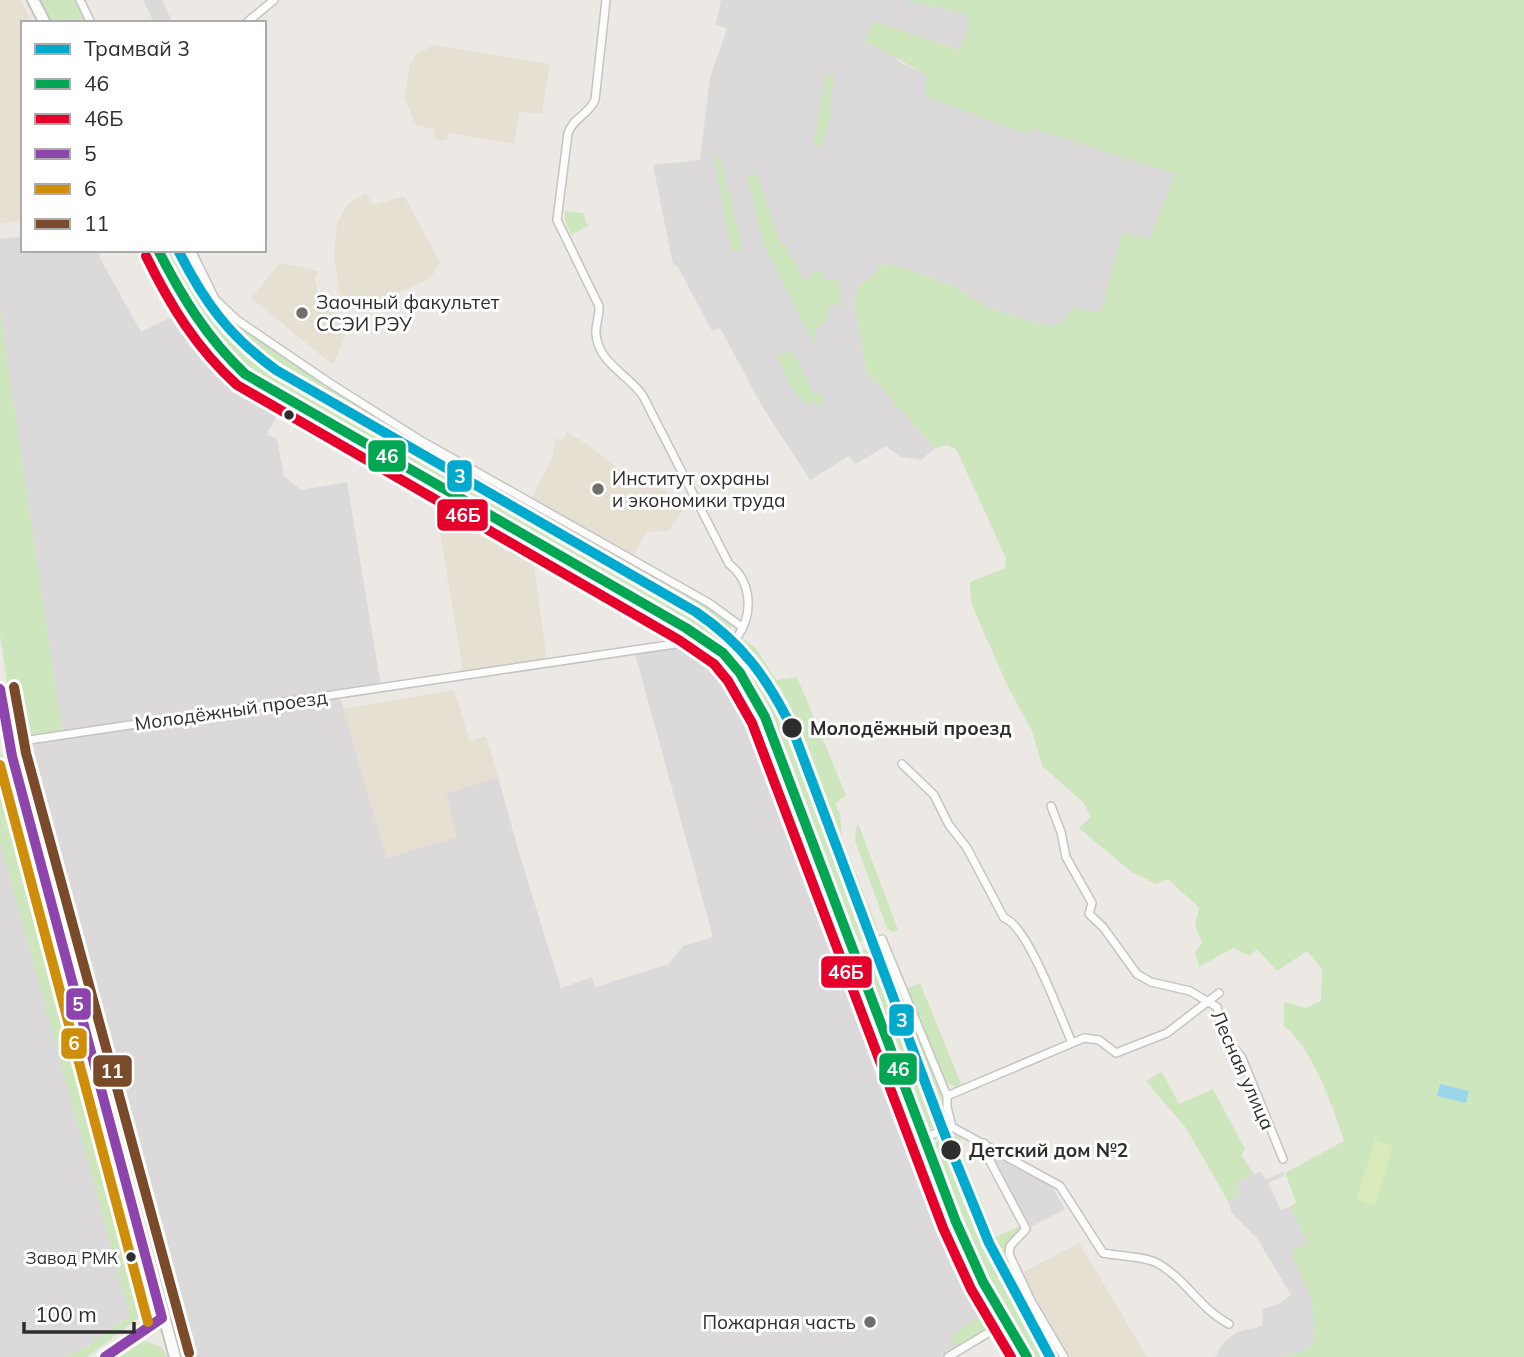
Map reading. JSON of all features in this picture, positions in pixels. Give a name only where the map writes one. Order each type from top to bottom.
[{"type":"street","points":[[33,0],[44,21]]},
{"type":"street","points":[[80,0],[90,21]]},
{"type":"street","points":[[248,21],[274,0]]},
{"type":"street","points":[[606,0],[595,100],[590,110],[574,122],[568,133],[557,220],[599,306],[596,333],[607,358],[643,396],[729,564],[742,576],[749,607],[739,635],[723,653]]},
{"type":"street","points":[[160,252],[193,317],[226,357],[245,374],[678,623],[723,653],[740,673],[765,717],[970,1256],[1027,1357]]},
{"type":"street","points":[[192,252],[215,299],[237,320],[420,440],[709,603],[742,627]]},
{"type":"street","name":"Молодёжный проезд","points":[[9,743],[702,640]]},
{"type":"street","points":[[0,689],[9,743],[175,1357]]},
{"type":"street","points":[[902,764],[934,795],[949,825],[967,848],[1004,918],[1012,920],[1027,940],[1072,1043]]},
{"type":"street","name":"Лесная улица","points":[[1051,807],[1061,832],[1066,857],[1092,903],[1089,914],[1103,927],[1130,968],[1151,982],[1191,991],[1217,1007],[1223,1034],[1242,1058],[1283,1159]]},
{"type":"street","points":[[882,939],[947,1096],[952,1127]]},
{"type":"street","points":[[947,1096],[1084,1038],[1099,1040],[1116,1054],[1167,1033],[1219,993]]},
{"type":"street","points":[[926,1137],[952,1127],[1060,1186],[1103,1253],[1156,1262],[1185,1286],[1208,1311],[1228,1324]]},
{"type":"street","points":[[984,1143],[984,1150],[1026,1229],[1010,1246],[1009,1254],[1031,1301],[1064,1357]]},
{"type":"street","points":[[105,1357],[163,1318]]},
{"type":"street","points":[[948,1357],[1006,1322]]},
{"type":"shaded area","points":[[0,0],[21,0],[31,21],[21,21],[21,220],[0,224]]},
{"type":"shaded area","points":[[143,0],[162,0],[171,19],[153,21]]},
{"type":"shaded area","points":[[721,0],[906,0],[965,14],[970,22],[961,50],[874,22],[865,42],[888,52],[901,63],[926,74],[1028,134],[1031,128],[1176,173],[1150,239],[1123,233],[1101,312],[1057,325],[1044,325],[991,309],[957,288],[889,264],[880,266],[872,277],[859,285],[854,302],[866,371],[935,448],[921,460],[901,457],[886,446],[856,464],[849,456],[810,480],[762,406],[720,328],[712,331],[678,267],[673,264],[653,165],[700,160],[710,78],[727,29],[716,24]]},
{"type":"shaded area","points":[[434,45],[550,64],[542,114],[519,112],[514,144],[449,133],[446,141],[435,139],[434,129],[416,125],[404,97],[410,65],[416,54]]},
{"type":"shaded area","points":[[366,193],[373,205],[404,196],[440,262],[430,279],[380,300],[340,295],[334,259],[337,223],[348,204]]},
{"type":"shaded area","points":[[21,236],[21,252],[99,252],[100,258],[141,332],[185,310],[197,330],[223,360],[284,402],[267,434],[277,439],[284,476],[301,490],[347,482],[381,685],[62,731],[0,310],[0,239]]},
{"type":"shaded area","name":"Заочный факультет ССЭИ РЭУ","points":[[280,263],[318,271],[315,280],[320,301],[348,324],[333,365],[251,298]]},
{"type":"shaded area","name":"Институт охраны и экономики труда","points":[[568,432],[624,474],[642,478],[680,499],[683,510],[669,531],[646,532],[633,557],[531,499],[553,456],[556,438],[562,441]]},
{"type":"shaded area","points":[[448,496],[538,547],[533,558],[547,661],[463,673],[436,509]]},
{"type":"shaded area","points":[[700,648],[720,658],[750,693],[996,1323],[941,1357],[181,1357],[21,760],[24,746],[31,741],[340,697],[387,858],[445,794],[498,777],[561,988],[592,977],[595,987],[669,964],[683,946],[713,937],[635,654]]},
{"type":"shaded area","points":[[454,690],[470,741],[486,736],[498,777],[446,794],[457,837],[387,858],[343,709]]},
{"type":"shaded area","points":[[0,841],[130,1315],[86,1347],[63,1357],[0,1357]]},
{"type":"shaded area","points":[[994,1153],[1049,1181],[1065,1209],[1029,1228],[991,1156]]},
{"type":"shaded area","points":[[1261,1171],[1266,1180],[1284,1171],[1284,1176],[1268,1183],[1281,1210],[1290,1207],[1308,1243],[1291,1251],[1312,1299],[1314,1341],[1306,1350],[1282,1357],[1215,1357],[1224,1342],[1237,1332],[1262,1326],[1263,1309],[1278,1304],[1291,1295],[1257,1238],[1232,1213],[1228,1201],[1240,1194],[1236,1183]]},
{"type":"shaded area","points":[[1079,1243],[1147,1357],[1069,1357],[1054,1334],[1021,1273]]},
{"type":"green space","points":[[36,0],[76,0],[86,21],[47,21]]},
{"type":"green space","points":[[906,0],[1524,0],[1524,1357],[1282,1357],[1306,1350],[1314,1341],[1312,1299],[1290,1251],[1308,1243],[1290,1207],[1296,1202],[1285,1173],[1344,1141],[1328,1095],[1312,1063],[1304,1048],[1284,1026],[1284,1002],[1306,1008],[1321,1001],[1322,969],[1307,951],[1277,971],[1257,949],[1250,956],[1233,948],[1199,967],[1195,952],[1202,943],[1195,925],[1199,908],[1168,879],[1156,884],[1130,871],[1079,828],[1091,817],[1083,802],[1042,766],[1032,731],[1007,685],[971,603],[970,582],[1005,568],[1006,558],[956,449],[947,445],[935,448],[866,371],[854,302],[859,285],[872,277],[880,266],[889,264],[957,288],[991,309],[1044,325],[1057,325],[1072,308],[1101,312],[1123,232],[1150,239],[1175,174],[1031,128],[1028,135],[925,96],[926,74],[865,42],[873,21],[960,50],[970,22],[965,14]]},
{"type":"green space","points":[[827,73],[834,76],[829,110],[832,112],[821,147],[813,145]]},
{"type":"green space","points":[[714,158],[720,158],[743,251],[732,252]]},
{"type":"green space","points":[[757,174],[781,245],[785,243],[794,262],[796,261],[802,281],[816,272],[824,271],[823,279],[840,281],[839,304],[827,307],[825,320],[816,329],[814,338],[818,346],[814,345],[763,243],[747,175]]},
{"type":"green space","points":[[565,211],[583,213],[588,226],[571,235],[565,221]]},
{"type":"green space","points":[[163,252],[187,252],[211,300],[235,324],[414,440],[707,606],[730,623],[732,632],[722,642],[713,641],[257,377],[229,354],[202,324]]},
{"type":"green space","points":[[0,310],[62,731],[28,735],[17,731],[13,724],[0,635]]},
{"type":"green space","points":[[790,351],[814,394],[822,391],[824,401],[821,410],[814,401],[808,405],[794,392],[776,355]]},
{"type":"green space","points":[[407,474],[535,547],[539,558],[405,479]]},
{"type":"green space","points":[[744,640],[756,648],[776,680],[797,677],[846,795],[835,804],[840,814],[842,837],[878,930],[876,934],[858,942],[854,940],[767,709],[735,660]]},
{"type":"green space","points":[[750,693],[795,802],[789,804],[759,723],[743,696]]},
{"type":"green space","points":[[0,752],[6,759],[150,1291],[147,1310],[87,1357],[63,1357],[86,1347],[130,1315],[0,841]]},
{"type":"green space","points":[[803,823],[846,940],[840,942],[796,825]]},
{"type":"green space","points":[[858,823],[898,930],[892,932],[887,928],[855,841]]},
{"type":"green space","points":[[879,945],[941,1089],[946,1121],[929,1130],[861,955],[863,950]]},
{"type":"green space","points":[[920,983],[962,1086],[958,1088],[944,1081],[906,989]]},
{"type":"green space","points":[[884,1037],[925,1143],[917,1146],[876,1040]]},
{"type":"green space","points":[[1162,1072],[1179,1104],[1213,1089],[1245,1149],[1241,1155],[1254,1174],[1236,1183],[1240,1194],[1228,1201],[1186,1128],[1146,1081]]},
{"type":"green space","points":[[954,1135],[961,1138],[959,1147],[996,1237],[1021,1226],[1022,1231],[1008,1244],[1006,1255],[1061,1357],[1032,1357],[987,1280],[957,1214],[933,1147],[939,1138]]},
{"type":"green space","points":[[1375,1140],[1393,1146],[1375,1206],[1356,1200]]},
{"type":"green space","points":[[929,1155],[998,1316],[996,1323],[957,1349],[951,1335],[980,1316],[922,1157]]},
{"type":"green space","points":[[146,1341],[162,1348],[167,1357],[113,1357],[129,1345]]},
{"type":"water","points":[[1440,1084],[1469,1091],[1466,1103],[1437,1096]]},
{"type":"tram line","name":"3","points":[[179,252],[219,317],[276,370],[696,612],[713,624],[752,663],[773,693],[792,728],[943,1130],[989,1243],[1050,1357]]},
{"type":"transit line","name":"46","points":[[159,252],[196,316],[245,374],[686,628],[723,653],[740,673],[765,717],[956,1222],[983,1282],[1027,1357]]},
{"type":"transit line","name":"46Б","points":[[146,256],[185,325],[209,356],[237,385],[679,640],[714,664],[728,681],[752,723],[943,1228],[971,1289],[1011,1357]]},
{"type":"transit line","name":"11","points":[[14,687],[26,753],[189,1353]]},
{"type":"transit line","name":"5","points":[[0,689],[12,756],[162,1318]]},
{"type":"transit line","name":"6","points":[[0,765],[148,1322]]},
{"type":"transit line","name":"5","points":[[105,1357],[162,1318]]},
{"type":"place","name":"Заочный факультет ССЭИ РЭУ","points":[[302,313]]},
{"type":"place","name":"Институт охраны и экономики труда","points":[[598,489]]},
{"type":"place","name":"Молодёжный проезд","points":[[792,728]]},
{"type":"place","name":"Детский дом №2","points":[[951,1150]]},
{"type":"place","name":"Завод РМК","points":[[131,1257]]},
{"type":"place","name":"Пожарная часть","points":[[870,1322]]}]
